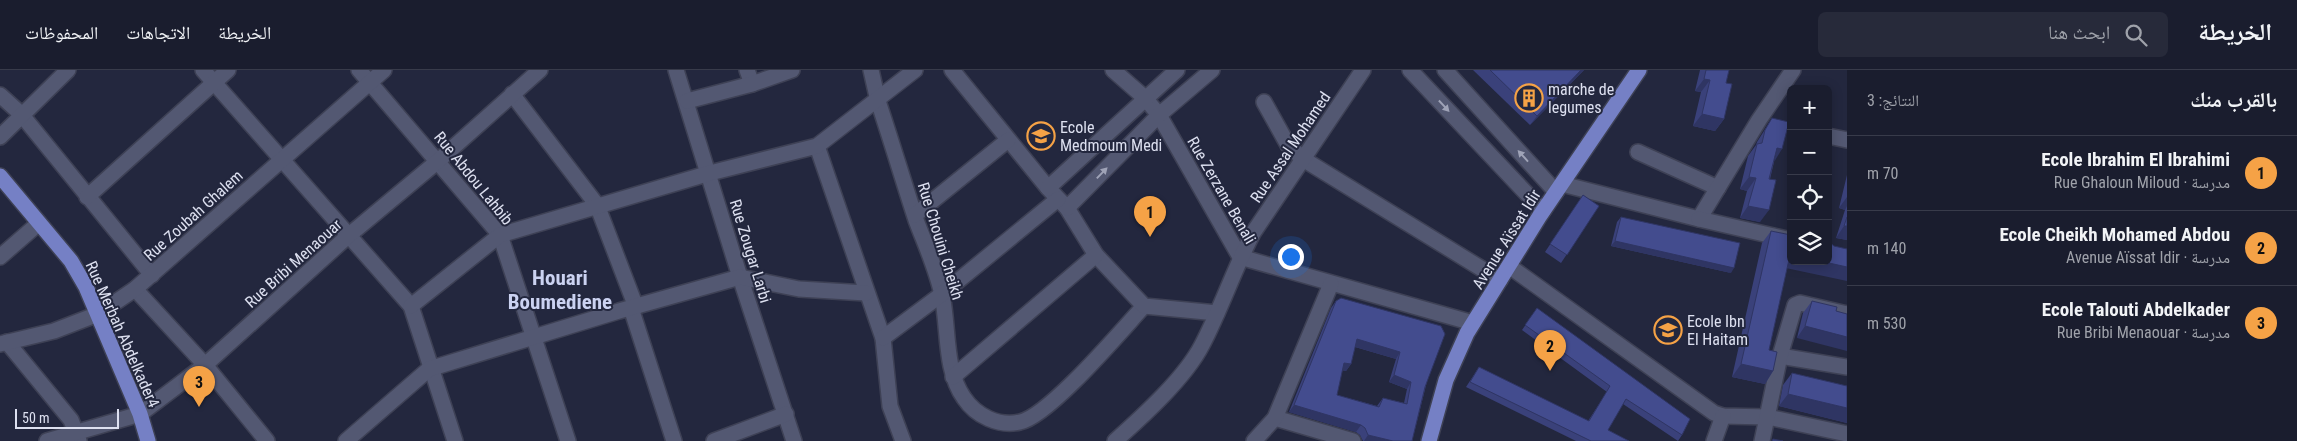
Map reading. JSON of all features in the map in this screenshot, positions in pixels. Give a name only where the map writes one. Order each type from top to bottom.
[{"type":"main road","name":"Avenue Aïssat Idir","points":[[1429,441],[1446,380],[1473,323],[1543,211],[1639,70]]},
{"type":"main road","name":"Rue Merbah Abdelkader4","points":[[0,176],[71,261],[98,314],[140,414],[148,441]]},
{"type":"street","points":[[0,137],[21,114],[68,70]]},
{"type":"street","points":[[203,70],[410,306],[455,441]]},
{"type":"street","points":[[87,197],[228,70]]},
{"type":"street","name":"Rue Abdou Lahbib","points":[[359,70],[500,234],[568,441]]},
{"type":"street","name":"Rue Zoubah Ghalem","points":[[4,343],[54,331],[98,314],[135,290],[384,70]]},
{"type":"street","name":"Rue Bribi Menaouar","points":[[47,441],[78,436],[140,414],[205,365],[348,236],[438,161],[540,70]]},
{"type":"street","name":"Rue Zougar Larbi","points":[[676,70],[710,173],[740,277],[794,441]]},
{"type":"street","points":[[687,101],[749,77],[792,70]]},
{"type":"street","name":"Rue Chouini Cheikh","points":[[871,70],[878,101],[942,294],[953,377],[964,398],[975,410],[989,419],[1006,424],[1034,418],[1053,402],[1144,306]]},
{"type":"street","points":[[410,306],[500,234],[710,173],[817,146],[878,101],[915,70]]},
{"type":"street","points":[[952,70],[1058,199],[1096,255],[1144,306],[1218,312]]},
{"type":"street","name":"Rue Zerzane Benali","points":[[1113,70],[1144,98],[1159,115],[1240,257],[1473,323]]},
{"type":"street","points":[[1058,199],[1144,98],[1177,70]]},
{"type":"street","points":[[883,338],[942,294],[1212,70]]},
{"type":"street","name":"Rue Assal Mohamed","points":[[1115,441],[1189,364],[1201,346],[1218,312],[1240,257],[1253,233],[1363,70]]},
{"type":"street","points":[[1410,70],[1543,211]]},
{"type":"street","points":[[1445,70],[1559,188],[1787,239]]},
{"type":"street","points":[[1698,219],[1759,120],[1793,70]]},
{"type":"street","points":[[0,94],[21,114],[152,275]]},
{"type":"street","points":[[512,94],[597,206],[633,307],[674,441]]},
{"type":"street","points":[[1264,102],[1288,145],[1303,159],[1500,280]]},
{"type":"street","points":[[1759,120],[1775,123]]},
{"type":"street","points":[[1832,137],[1847,140]]},
{"type":"street","points":[[915,216],[1008,140]]},
{"type":"street","points":[[817,146],[883,338],[890,406],[903,441]]},
{"type":"street","points":[[1638,152],[1718,188]]},
{"type":"street","points":[[0,257],[38,223]]},
{"type":"street","points":[[953,377],[1096,255]]},
{"type":"street","points":[[1509,266],[1702,406],[1723,416],[1768,417],[1847,434]]},
{"type":"street","points":[[346,441],[430,368],[633,307],[740,277],[799,289],[866,293]]},
{"type":"street","points":[[1254,441],[1275,418],[1331,284]]},
{"type":"street","points":[[135,290],[205,365],[267,441]]},
{"type":"street","points":[[1762,441],[1780,356],[1797,304],[1800,303],[1847,314]]},
{"type":"street","points":[[4,343],[52,396],[71,420],[78,436]]},
{"type":"street","points":[[1780,356],[1847,367]]},
{"type":"street","points":[[714,441],[786,414]]},
{"type":"street","points":[[1714,441],[1723,416]]},
{"type":"street","points":[[1275,418],[1353,441]]},
{"type":"building","name":"marche de legumes","points":[[1490,70],[1581,70],[1537,116]]},
{"type":"building","points":[[1706,70],[1729,70],[1726,83],[1732,84],[1724,119],[1702,114],[1710,80],[1704,79]]},
{"type":"building","points":[[1772,118],[1787,122],[1782,149],[1777,148],[1769,179],[1776,180],[1769,210],[1748,206],[1756,178],[1749,177],[1757,144],[1762,143],[1765,130]]},
{"type":"building","points":[[1583,195],[1599,206],[1567,255],[1550,244]]},
{"type":"building","points":[[1621,217],[1740,243],[1734,268],[1615,241]]},
{"type":"building","points":[[1771,231],[1787,234],[1788,265],[1769,350],[1777,352],[1773,371],[1741,364]]},
{"type":"building","points":[[1832,244],[1847,249],[1847,267],[1832,264]]},
{"type":"building","points":[[1341,298],[1441,326],[1445,334],[1425,387],[1412,441],[1393,441],[1368,435],[1365,428],[1361,425],[1294,405],[1336,301]],"holes":[[[1357,339],[1400,352],[1394,375],[1411,382],[1407,404],[1383,398],[1379,407],[1337,395],[1344,363],[1351,364]]]},
{"type":"building","points":[[1812,301],[1837,307],[1836,311],[1847,314],[1847,337],[1805,326]]},
{"type":"building","points":[[1537,308],[1690,419],[1682,435],[1626,399],[1608,430],[1629,441],[1591,441],[1470,382],[1479,367],[1589,421],[1610,386],[1525,325]]},
{"type":"building","points":[[1792,373],[1847,386],[1847,408],[1788,394]]},
{"type":"place","name":"marche de legumes","points":[[1529,98]]},
{"type":"place","name":"Ecole Medmoum Medi","points":[[1041,136]]},
{"type":"place","name":"Ecole Ibrahim El Ibrahimi","points":[[1150,237]]},
{"type":"place","name":"Ecole Ibn El Haitam","points":[[1668,330]]},
{"type":"place","name":"Ecole Cheikh Mohamed Abdou","points":[[1550,371]]},
{"type":"place","name":"Ecole Talouti Abdelkader","points":[[199,407]]},
{"type":"district","name":"Houari Boumediene","points":[[560,290]]}]
